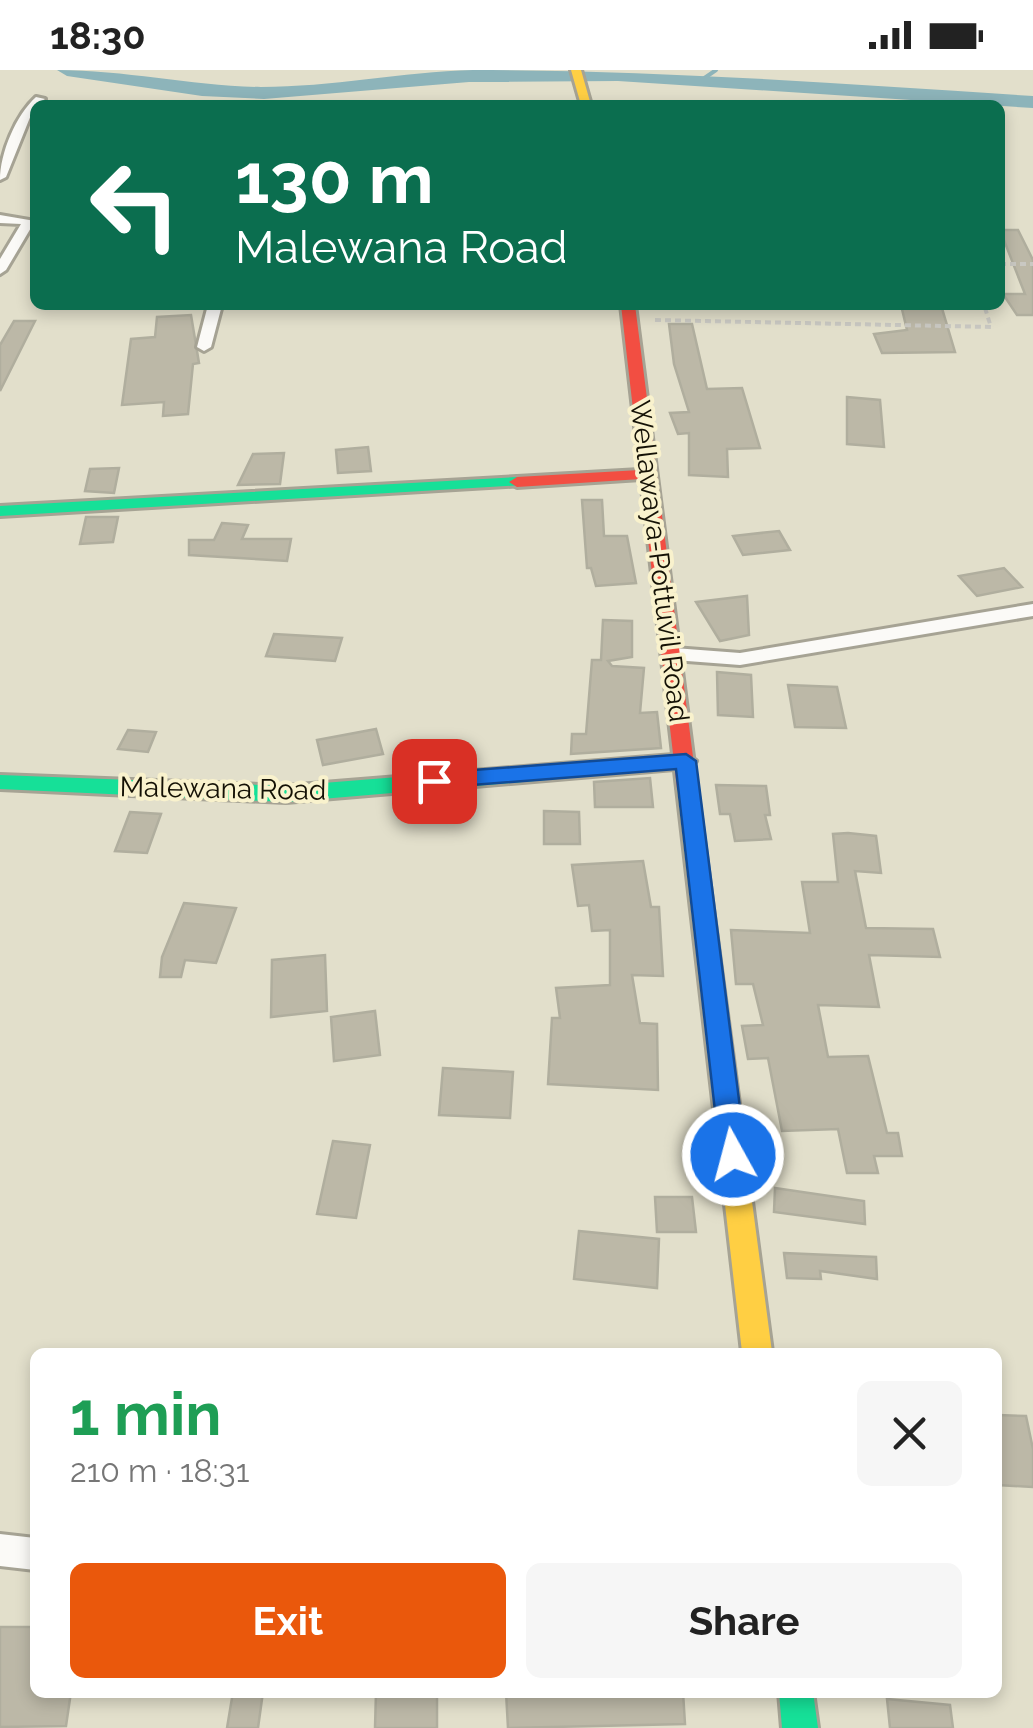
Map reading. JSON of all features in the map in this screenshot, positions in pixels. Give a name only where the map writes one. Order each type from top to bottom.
[{"type":"main road","points":[[576,70],[585,99]]},
{"type":"main road","name":"Wellawaya-Pottuvil Road","points":[[629,310],[757,1348]]},
{"type":"main road","points":[[0,511],[648,474]]},
{"type":"main road","name":"Malewana Road","points":[[0,782],[286,794],[686,761]]},
{"type":"main road","points":[[797,1698],[800,1728]]},
{"type":"street","points":[[0,178],[30,108]]},
{"type":"street","points":[[0,219],[29,221],[0,270]]},
{"type":"street","points":[[14,249],[30,248]]},
{"type":"street","points":[[204,347],[214,310]]},
{"type":"street","points":[[674,654],[740,658],[1033,610]]},
{"type":"street","points":[[0,1550],[30,1553]]},
{"type":"path","points":[[1005,264],[1033,264]]},
{"type":"path","points":[[656,320],[991,326],[986,310]]},
{"type":"building","points":[[1005,230],[1018,230],[1033,260],[1033,315],[1017,315],[1005,294],[1025,294],[1005,243]]},
{"type":"building","points":[[902,310],[942,310],[955,352],[882,353],[874,334],[907,330]]},
{"type":"building","points":[[191,315],[199,363],[193,364],[188,414],[163,416],[164,402],[122,405],[131,339],[155,337],[157,317]]},
{"type":"building","points":[[14,321],[35,321],[0,391],[0,345]]},
{"type":"building","points":[[669,324],[692,324],[707,389],[742,388],[760,448],[727,449],[728,477],[689,475],[689,433],[678,434],[670,413],[689,412],[674,364]]},
{"type":"building","points":[[847,397],[880,400],[884,447],[847,444]]},
{"type":"building","points":[[368,447],[371,471],[338,473],[336,450]]},
{"type":"building","points":[[284,453],[280,484],[238,485],[253,454]]},
{"type":"building","points":[[119,468],[114,493],[85,491],[90,469]]},
{"type":"building","points":[[582,500],[602,500],[604,536],[627,536],[636,583],[596,586],[591,568],[587,568]]},
{"type":"building","points":[[86,517],[118,517],[113,542],[80,544]]},
{"type":"building","points":[[222,523],[248,525],[242,539],[291,539],[287,561],[189,555],[189,540],[214,540]]},
{"type":"building","points":[[779,531],[790,550],[743,555],[733,536]]},
{"type":"building","points":[[1004,568],[1022,587],[977,596],[959,576]]},
{"type":"building","points":[[747,596],[749,635],[720,641],[696,602]]},
{"type":"building","points":[[603,620],[632,621],[632,657],[608,661],[612,666],[644,668],[640,713],[657,712],[661,748],[571,754],[572,734],[586,734],[592,660],[601,660]]},
{"type":"building","points":[[274,634],[342,638],[335,661],[266,656]]},
{"type":"building","points":[[717,672],[751,675],[753,717],[718,715]]},
{"type":"building","points":[[788,685],[837,687],[846,728],[795,727]]},
{"type":"building","points":[[376,729],[383,754],[323,765],[317,740]]},
{"type":"building","points":[[128,730],[156,732],[148,752],[118,749]]},
{"type":"building","points":[[650,778],[653,807],[595,807],[594,782]]},
{"type":"building","points":[[716,785],[766,786],[770,815],[765,815],[771,839],[735,841],[730,814],[720,814]]},
{"type":"building","points":[[544,811],[579,812],[580,844],[544,844]]},
{"type":"building","points":[[130,812],[161,814],[147,853],[115,851]]},
{"type":"building","points":[[833,834],[876,836],[881,873],[855,871],[866,928],[933,929],[940,957],[869,955],[879,1007],[818,1005],[828,1057],[868,1056],[887,1133],[898,1133],[902,1156],[874,1156],[878,1173],[847,1173],[838,1129],[782,1131],[768,1058],[748,1059],[742,1026],[763,1025],[753,984],[736,984],[731,930],[810,933],[802,882],[838,882]]},
{"type":"building","points":[[643,861],[651,907],[659,907],[663,976],[632,975],[640,1023],[657,1024],[658,1090],[548,1084],[552,1018],[560,1018],[556,988],[610,985],[610,930],[592,931],[589,905],[578,906],[572,865]]},
{"type":"building","points":[[184,903],[236,908],[216,963],[185,960],[181,977],[160,977],[162,957]]},
{"type":"building","points":[[325,955],[327,1011],[271,1017],[272,960]]},
{"type":"building","points":[[375,1011],[380,1055],[334,1061],[331,1017]]},
{"type":"building","points":[[443,1068],[513,1072],[510,1118],[439,1115]]},
{"type":"building","points":[[333,1141],[370,1145],[356,1218],[317,1214]]},
{"type":"building","points":[[775,1188],[864,1201],[865,1224],[774,1212]]},
{"type":"building","points":[[655,1197],[692,1197],[696,1232],[657,1232]]},
{"type":"building","points":[[579,1231],[659,1239],[657,1288],[574,1279]]},
{"type":"building","points":[[784,1253],[876,1257],[877,1279],[820,1271],[821,1279],[787,1278]]},
{"type":"building","points":[[1002,1415],[1026,1416],[1033,1449],[1033,1487],[1002,1485]]},
{"type":"building","points":[[0,1627],[30,1627],[30,1698],[70,1698],[66,1726],[0,1727]]},
{"type":"building","points":[[232,1698],[262,1698],[258,1728],[227,1728]]},
{"type":"building","points":[[376,1698],[437,1698],[437,1728],[375,1728]]},
{"type":"building","points":[[506,1698],[683,1698],[685,1724],[508,1728]]},
{"type":"building","points":[[887,1699],[950,1705],[953,1728],[890,1728]]},
{"type":"waterway","points":[[67,70],[202,90],[264,93],[469,76],[618,75],[1002,100]]},
{"type":"waterway","points":[[703,79],[716,70]]},
{"type":"waterway","points":[[1005,100],[1033,102]]},
{"type":"traffic: fast","points":[[0,511],[517,482]]},
{"type":"traffic: fast","points":[[0,782],[286,794],[686,761]]},
{"type":"traffic: fast","points":[[797,1698],[800,1728]]},
{"type":"traffic: slow","points":[[576,70],[585,100]]},
{"type":"traffic: slow","points":[[687,788],[757,1348]]},
{"type":"traffic: jam","points":[[629,310],[687,788]]},
{"type":"traffic: jam","points":[[517,482],[648,474]]},
{"type":"route","points":[[434,781],[657,760],[686,761],[733,1155]]}]
